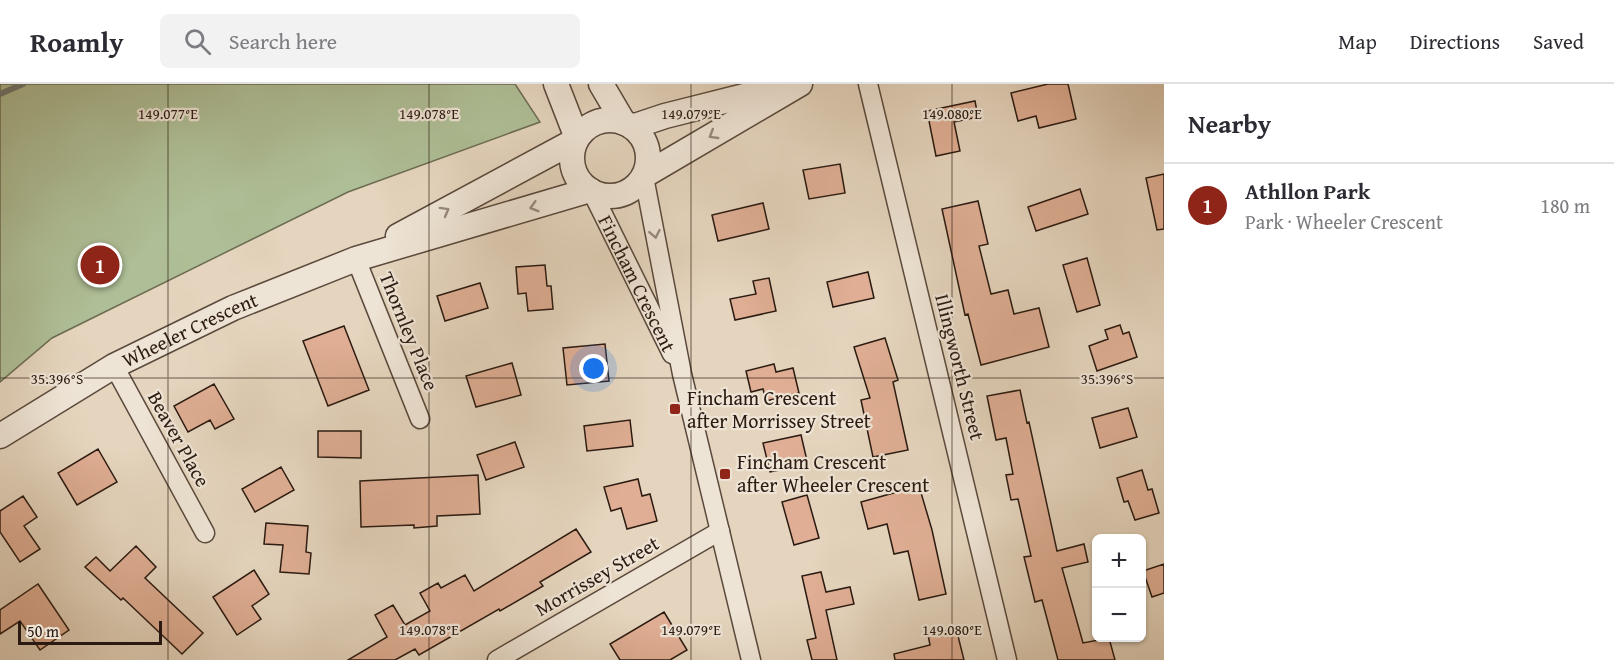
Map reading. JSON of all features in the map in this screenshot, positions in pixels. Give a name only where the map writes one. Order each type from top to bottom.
[{"type":"street","points":[[556,84],[577,139]]},
{"type":"street","points":[[601,84],[628,125],[645,141],[648,152],[648,164],[644,176],[638,185],[621,195],[602,195],[591,191],[576,177],[571,158],[577,139],[585,129],[606,120],[628,125],[791,84]]},
{"type":"street","points":[[644,176],[800,84]]},
{"type":"street","name":"Illingworth Street","points":[[868,84],[1007,660]]},
{"type":"street","name":"Wheeler Crescent","points":[[356,259],[577,139]]},
{"type":"street","name":"Fincham Crescent","points":[[644,176],[682,374],[751,660]]},
{"type":"street","name":"Wheeler Crescent","points":[[0,436],[114,366],[233,308],[356,259],[591,191]]},
{"type":"street","name":"Fincham Crescent","points":[[591,191],[682,374]]},
{"type":"street","name":"Thornley Place","points":[[356,259],[420,419]]},
{"type":"street","name":"Beaver Place","points":[[114,366],[205,533]]},
{"type":"street","name":"Morrissey Street","points":[[496,660],[720,531]]},
{"type":"green space","points":[[0,84],[515,84],[540,122],[348,192],[52,338],[0,382]]},
{"type":"building","points":[[1048,84],[1068,84],[1076,119],[1039,128],[1036,116],[1018,121],[1011,93]]},
{"type":"building","points":[[975,101],[978,117],[954,122],[960,151],[936,156],[927,111]]},
{"type":"building","points":[[840,164],[845,193],[809,199],[803,170]]},
{"type":"building","points":[[1164,174],[1164,229],[1157,230],[1146,178]]},
{"type":"building","points":[[1080,189],[1088,214],[1036,231],[1028,207]]},
{"type":"building","points":[[978,201],[988,244],[979,246],[991,294],[1008,290],[1014,314],[1039,308],[1049,347],[981,365],[968,314],[965,315],[942,209]]},
{"type":"building","points":[[763,203],[769,229],[718,241],[712,215]]},
{"type":"building","points":[[1087,258],[1100,305],[1077,312],[1063,265]]},
{"type":"building","points":[[545,265],[547,286],[551,286],[553,309],[528,311],[526,293],[518,294],[516,267]]},
{"type":"building","points":[[868,272],[874,298],[833,307],[827,282]]},
{"type":"building","points":[[769,278],[776,311],[735,320],[730,299],[756,294],[753,281]]},
{"type":"building","points":[[480,283],[488,308],[445,321],[437,296]]},
{"type":"building","points":[[1120,325],[1123,334],[1129,332],[1137,357],[1097,371],[1089,346],[1108,339],[1105,330]]},
{"type":"building","points":[[344,326],[369,390],[328,406],[303,341]]},
{"type":"building","points":[[885,338],[898,380],[893,382],[908,450],[873,457],[861,400],[870,398],[854,347]]},
{"type":"building","points":[[605,344],[609,381],[567,385],[563,348]]},
{"type":"building","points":[[512,363],[521,395],[476,407],[466,376]]},
{"type":"building","points":[[774,364],[776,372],[793,368],[799,393],[766,401],[763,389],[751,392],[746,371]]},
{"type":"building","points":[[214,384],[234,419],[215,429],[210,420],[188,432],[174,406]]},
{"type":"building","points":[[1020,390],[1057,551],[1084,544],[1088,562],[1062,568],[1083,643],[1110,642],[1115,660],[1058,660],[1042,600],[1035,602],[1024,557],[1031,556],[1018,499],[1011,500],[1006,475],[1013,474],[1006,438],[996,440],[987,396]]},
{"type":"building","points":[[1128,408],[1137,437],[1100,448],[1092,418]]},
{"type":"building","points":[[630,420],[633,446],[587,451],[584,426]]},
{"type":"building","points":[[318,431],[361,431],[361,458],[318,457]]},
{"type":"building","points":[[801,435],[808,465],[770,472],[763,443]]},
{"type":"building","points":[[515,442],[524,467],[486,480],[477,455]]},
{"type":"building","points":[[98,449],[117,482],[77,505],[58,473]]},
{"type":"building","points":[[281,467],[294,490],[255,512],[242,489]]},
{"type":"building","points":[[1142,470],[1148,490],[1152,489],[1159,513],[1135,520],[1128,501],[1124,502],[1117,478]]},
{"type":"building","points":[[478,475],[480,514],[437,516],[437,526],[361,527],[360,481]]},
{"type":"building","points":[[638,479],[642,496],[650,494],[657,521],[627,529],[621,508],[611,511],[604,487]]},
{"type":"building","points":[[919,486],[932,530],[946,594],[919,600],[908,551],[894,554],[887,524],[868,529],[861,502]]},
{"type":"building","points":[[807,495],[819,538],[794,545],[782,502]]},
{"type":"building","points":[[23,496],[37,517],[24,526],[40,549],[20,562],[0,532],[0,511]]},
{"type":"building","points":[[266,523],[308,526],[306,552],[311,553],[309,574],[280,572],[283,545],[264,544]]},
{"type":"building","points":[[576,529],[591,552],[540,582],[543,586],[500,611],[499,609],[419,655],[415,649],[395,660],[348,660],[387,637],[375,615],[393,605],[405,625],[430,611],[420,593],[438,583],[441,588],[465,575],[474,591]]},
{"type":"building","points":[[136,546],[156,567],[145,578],[203,633],[182,654],[123,598],[121,600],[85,567],[96,557],[110,571]]},
{"type":"building","points":[[1164,564],[1164,593],[1152,597],[1146,580],[1146,570]]},
{"type":"building","points":[[254,570],[269,594],[252,606],[261,619],[237,635],[213,597]]},
{"type":"building","points":[[821,572],[826,592],[850,587],[854,604],[826,610],[837,660],[812,660],[807,640],[816,638],[802,576]]},
{"type":"building","points":[[38,584],[69,630],[40,650],[20,621],[0,634],[0,610]]},
{"type":"building","points":[[664,612],[687,650],[670,660],[620,660],[610,644]]},
{"type":"building","points":[[956,628],[964,660],[895,660],[894,654],[930,645],[928,635]]},
{"type":"waterway","points":[[0,94],[23,84]]},
{"type":"place","name":"Athllon Park","points":[[100,265]]},
{"type":"place","name":"Fincham Crescent after Morrissey Street","points":[[675,409]]},
{"type":"place","name":"Fincham Crescent after Wheeler Crescent","points":[[725,474]]}]
